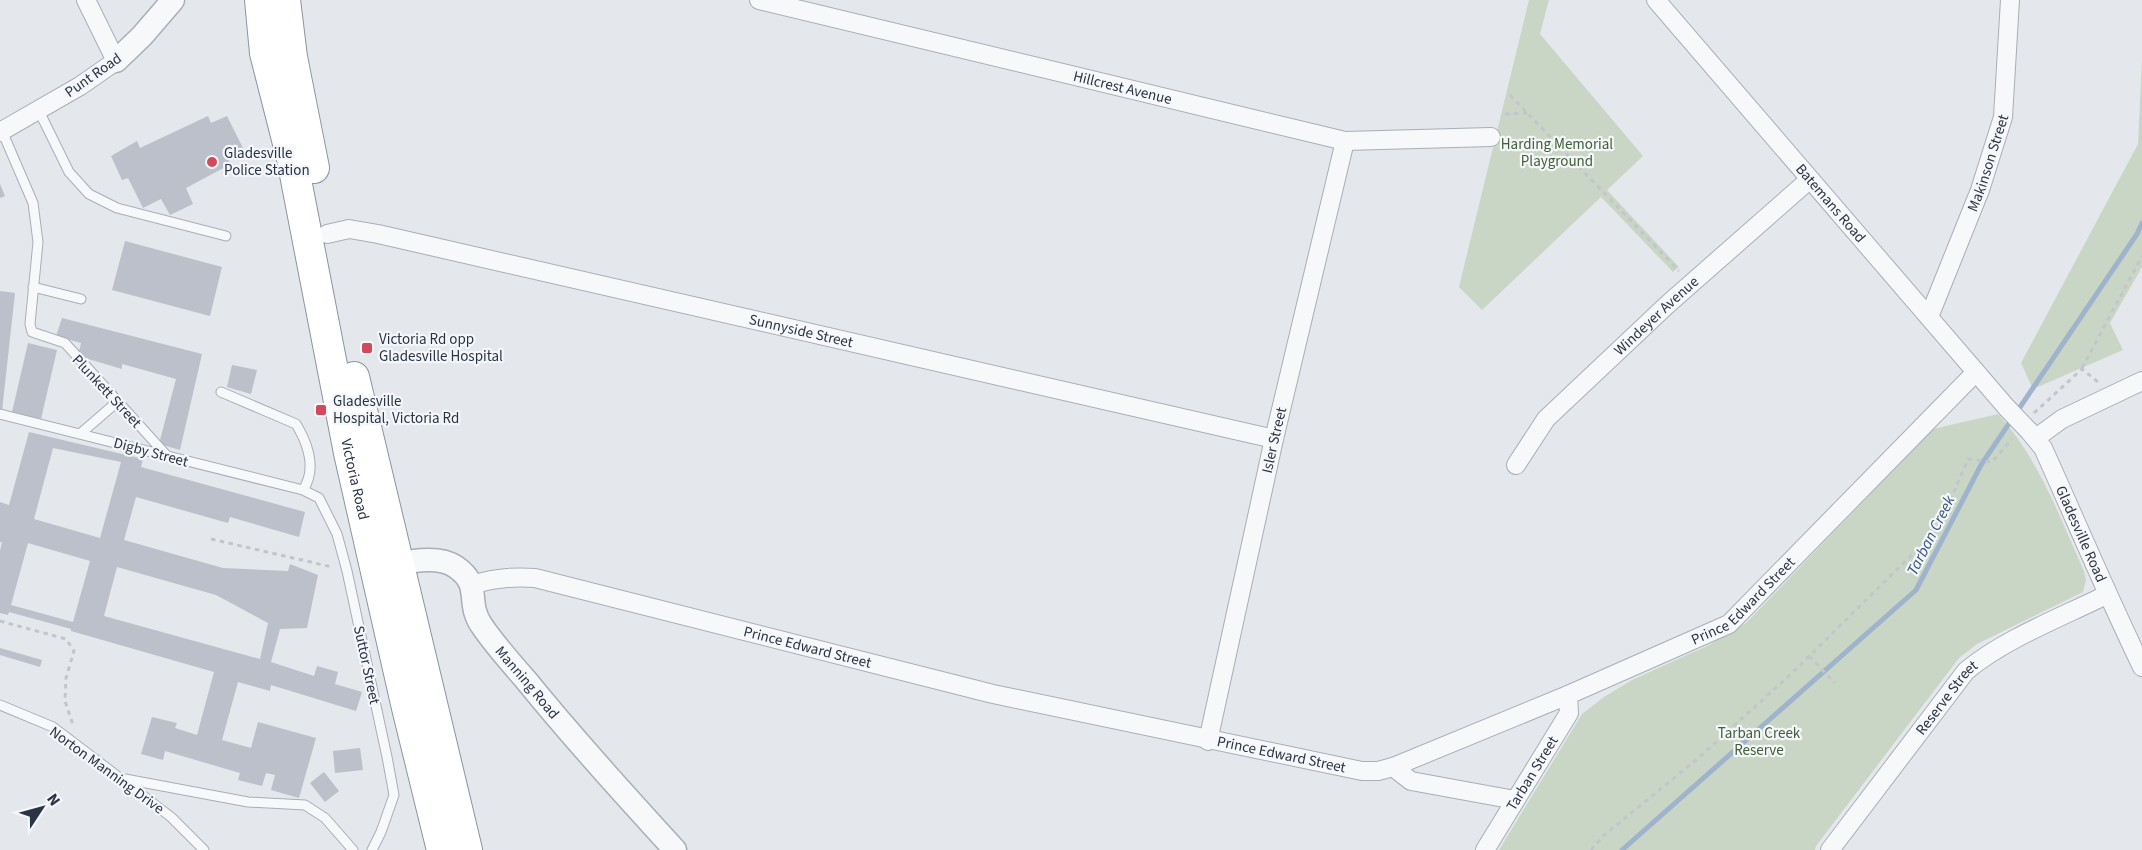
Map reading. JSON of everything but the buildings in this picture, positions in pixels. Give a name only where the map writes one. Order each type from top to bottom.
[{"type":"highway","name":"Victoria Road","points":[[260,0],[265,53],[294,170],[373,568],[442,850]]},
{"type":"highway","name":"Victoria Road","points":[[285,0],[292,57],[356,384],[373,568],[467,850]]},
{"type":"street","points":[[86,0],[116,61]]},
{"type":"street","name":"Punt Road","points":[[1,132],[39,111],[116,61],[142,36],[173,0]]},
{"type":"street","name":"Hillcrest Avenue","points":[[759,0],[1346,141],[1491,137]]},
{"type":"street","name":"Batemans Road","points":[[1656,0],[2007,408]]},
{"type":"street","name":"Makinson Street","points":[[1929,317],[1980,190],[2003,117],[2010,0]]},
{"type":"street","name":"Isler Street","points":[[1208,741],[1274,439],[1346,141]]},
{"type":"street","name":"Windeyer Avenue","points":[[1516,465],[1546,419],[1691,284],[1809,180]]},
{"type":"street","name":"Sunnyside Street","points":[[327,234],[349,229],[378,234],[1274,439]]},
{"type":"street","name":"Prince Edward Street","points":[[472,585],[494,578],[512,576],[535,578],[993,694],[1208,741],[1362,771],[1378,771],[1393,767],[1568,695],[1729,624],[1976,373]]},
{"type":"street","points":[[2033,435],[2142,381]]},
{"type":"street","name":"Gladesville Road","points":[[2007,408],[2043,448],[2093,559],[2106,595],[2142,667]]},
{"type":"street","points":[[373,568],[439,560],[454,565],[465,574],[472,585]]},
{"type":"street","name":"Manning Road","points":[[472,585],[472,609],[490,636],[554,715],[675,850]]},
{"type":"street","name":"Reserve Street","points":[[1830,850],[1966,671],[2002,647],[2106,595]]},
{"type":"street","name":"Tarban Street","points":[[1485,850],[1569,713],[1568,695]]},
{"type":"street","points":[[1393,767],[1411,781],[1515,800]]},
{"type":"lane","points":[[39,111],[69,172],[89,194],[117,208],[226,236]]},
{"type":"lane","name":"Plunkett Street","points":[[1,132],[33,203],[38,242],[30,324],[33,332],[65,343],[168,457]]},
{"type":"lane","points":[[33,287],[81,299]]},
{"type":"lane","points":[[221,392],[296,424],[307,448],[311,466],[308,482],[303,490]]},
{"type":"lane","points":[[80,434],[117,402]]},
{"type":"lane","name":"Digby Street","points":[[0,414],[303,490]]},
{"type":"lane","name":"Suttor Street","points":[[303,490],[319,498],[337,534],[373,568],[387,757],[394,795],[372,850]]},
{"type":"lane","name":"Norton Manning Drive","points":[[0,705],[53,727],[171,817],[204,850]]},
{"type":"lane","points":[[122,778],[248,802],[305,805],[325,818],[353,850]]},
{"type":"path","points":[[1510,95],[1691,284]]},
{"type":"path","points":[[1504,114],[1527,113]]},
{"type":"path","points":[[2082,369],[2142,256]]},
{"type":"path","points":[[1591,850],[1603,836],[1695,761],[1809,656],[1938,529],[1968,459],[1992,462]]},
{"type":"path","points":[[211,539],[373,568]]},
{"type":"path","points":[[0,621],[66,639],[74,651],[66,678],[65,701],[73,725],[88,753]]},
{"type":"path","points":[[1809,656],[1833,681]]},
{"type":"green space","name":"Harding Memorial Playground","points":[[1529,0],[1549,0],[1540,34],[1643,156],[1607,190],[1679,267],[1673,272],[1601,197],[1482,310],[1459,287]]},
{"type":"green space","points":[[2142,60],[2142,267],[2110,323],[2123,350],[2033,389],[2021,363],[2138,144]]},
{"type":"green space","name":"Tarban Creek Reserve","points":[[1998,414],[2037,469],[2057,509],[2084,571],[2086,580],[2083,592],[1977,644],[1959,658],[1815,850],[1499,850],[1582,714],[1632,680],[1709,645],[1746,623],[1933,429]]},
{"type":"waterway","name":"Tarban Creek","points":[[1622,850],[1916,590],[1981,465],[2137,234],[2142,223]]},
{"type":"place","name":"Gladesville Police Station","points":[[212,162]]},
{"type":"place","name":"Victoria Rd opp Gladesville Hospital","points":[[367,348]]},
{"type":"place","name":"Gladesville Hospital, Victoria Rd","points":[[321,410]]}]
